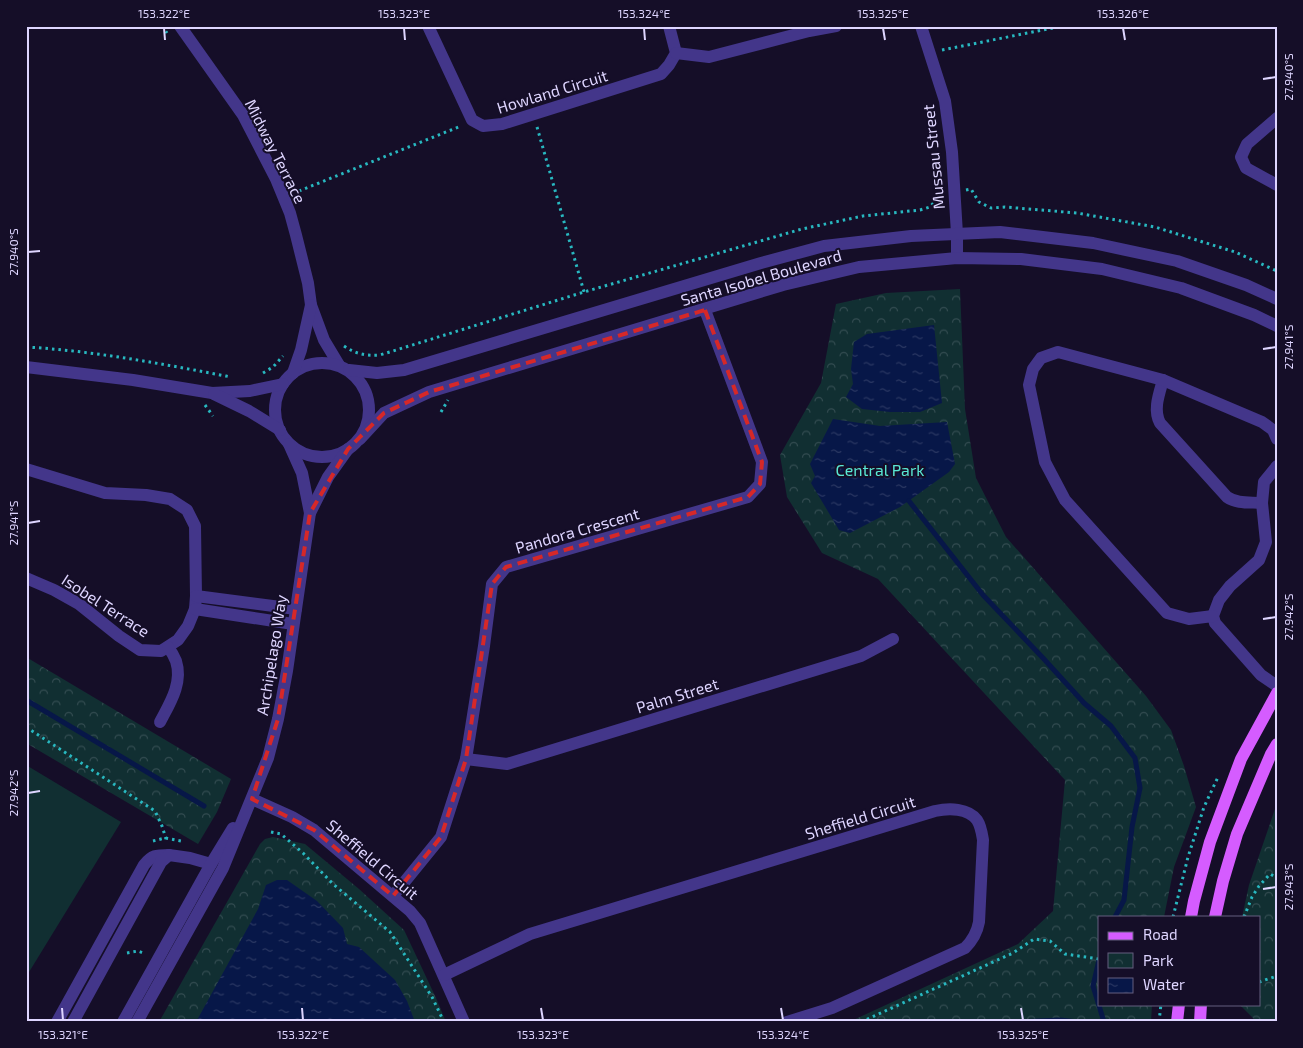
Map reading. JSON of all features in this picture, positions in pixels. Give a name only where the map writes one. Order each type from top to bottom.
[{"type":"main road","points":[[1191,916],[1210,842],[1241,759],[1277,693]]},
{"type":"main road","points":[[1215,916],[1223,880],[1237,834],[1277,744]]},
{"type":"main road","points":[[1177,1022],[1178,1006]]},
{"type":"main road","points":[[1200,1022],[1201,1006]]},
{"type":"street","name":"Midway Terrace","points":[[180,26],[243,115],[276,180],[290,213],[308,283],[311,306],[324,340],[344,368]]},
{"type":"street","points":[[428,26],[472,120]]},
{"type":"street","points":[[669,26],[676,53],[709,57],[809,31],[836,26]]},
{"type":"street","name":"Mussau Street","points":[[921,26],[945,100],[952,152],[957,258]]},
{"type":"street","name":"Howland Circuit","points":[[472,120],[483,126],[502,124],[661,74],[676,53]]},
{"type":"street","points":[[1277,118],[1247,144],[1241,157],[1246,168],[1277,185]]},
{"type":"street","name":"Santa Isobel Boulevard","points":[[344,368],[377,373],[404,370],[761,263],[824,246],[911,236],[1000,232],[1103,245],[1177,261],[1246,285],[1277,299]]},
{"type":"street","name":"Santa Isobel Boulevard","points":[[360,439],[384,413],[429,392],[783,285],[859,267],[957,258],[1021,259],[1102,268],[1181,288],[1254,315],[1277,326]]},
{"type":"street","name":"Midway Terrace","points":[[293,372],[301,350],[311,306]]},
{"type":"street","name":"Pandora Crescent","points":[[393,896],[441,837],[466,759],[492,584],[506,567],[748,497],[760,484],[762,462],[705,310]]},
{"type":"street","points":[[1213,616],[1188,619],[1167,613],[1065,500],[1045,462],[1029,385],[1033,368],[1041,358],[1058,352],[1162,380],[1262,422],[1273,430],[1277,439]]},
{"type":"street","points":[[323,362],[344,368],[360,381],[367,394],[370,410],[367,425],[360,439],[348,449],[333,456],[317,457],[302,452],[289,443],[280,430],[275,415],[276,399],[282,384],[293,372],[307,365],[323,362]]},
{"type":"street","points":[[26,367],[133,380],[212,393],[250,391],[282,384]]},
{"type":"street","points":[[1162,380],[1156,410],[1160,423],[1227,497],[1239,502],[1262,502]]},
{"type":"street","points":[[212,393],[280,430]]},
{"type":"street","name":"Archipelago Way","points":[[289,443],[302,473],[310,513]]},
{"type":"street","name":"Archipelago Way","points":[[137,1022],[223,868],[268,758],[287,671],[310,513],[328,477],[348,449]]},
{"type":"street","points":[[1277,466],[1264,482],[1262,502],[1266,542],[1259,560],[1230,586],[1219,600],[1213,616],[1215,623],[1261,675],[1277,686]]},
{"type":"street","name":"Isobel Terrace","points":[[26,470],[105,492],[170,499],[187,510],[195,526],[195,610],[188,626],[178,640],[161,651],[140,650],[79,604],[54,590],[26,578]]},
{"type":"street","points":[[196,596],[296,609]]},
{"type":"street","points":[[195,610],[293,624]]},
{"type":"street","name":"Palm Street","points":[[466,759],[507,764],[861,656],[893,639]]},
{"type":"street","name":"Isobel Terrace","points":[[160,722],[175,693],[178,676],[176,660],[168,647]]},
{"type":"street","name":"Archipelago Way","points":[[123,1022],[211,864],[252,799]]},
{"type":"street","name":"Sheffield Circuit","points":[[252,799],[292,817],[314,830],[410,911],[420,923],[464,1022]]},
{"type":"street","name":"Sheffield Circuit","points":[[444,975],[519,938],[536,932],[935,811],[957,809],[968,813],[977,820],[981,829],[983,849],[979,922],[972,942],[965,948],[832,1008],[787,1022]]},
{"type":"street","points":[[57,1022],[149,859],[155,855],[169,855],[211,864]]},
{"type":"street","points":[[73,1022],[161,862],[169,855]]},
{"type":"path","points":[[162,26],[168,34]]},
{"type":"path","points":[[930,53],[1063,26]]},
{"type":"path","points":[[534,114],[584,292]]},
{"type":"path","points":[[299,191],[472,120]]},
{"type":"path","points":[[26,347],[81,352],[234,378]]},
{"type":"path","points":[[259,376],[273,367],[284,354]]},
{"type":"path","points":[[26,727],[155,811],[162,826],[169,855]]},
{"type":"path","points":[[271,832],[282,834],[334,884],[390,932],[432,997],[444,1022]]},
{"type":"path","points":[[1244,916],[1259,886],[1270,874],[1277,878]]},
{"type":"path","points":[[861,1022],[1013,953],[1034,940],[1050,940],[1065,954],[1098,959]]},
{"type":"path","points":[[120,954],[138,951],[144,953]]},
{"type":"path","points":[[1260,982],[1277,976]]},
{"type":"path","points":[[1159,1022],[1161,1006]]},
{"type":"highlighted area","points":[[705,310],[762,462],[760,484],[748,497],[506,567],[492,584],[466,759],[441,837],[393,896],[314,830],[252,799],[278,719],[310,513],[348,449],[384,413],[429,392]]},
{"type":"green space","name":"Central Park","points":[[960,289],[965,409],[976,478],[1006,537],[1146,696],[1171,730],[1196,807],[1174,867],[1164,916],[1098,916],[1098,1006],[1152,1006],[1151,1022],[849,1022],[1018,944],[1053,911],[1065,780],[878,579],[822,553],[787,497],[780,455],[821,383],[836,304],[886,293]]},
{"type":"green space","points":[[26,657],[231,779],[217,812],[198,844],[26,743]]},
{"type":"green space","points":[[26,765],[121,822],[26,977]]},
{"type":"green space","points":[[1277,803],[1277,1022],[1257,1022],[1241,1006],[1260,1006],[1260,916],[1242,916],[1249,885]]},
{"type":"green space","points":[[273,837],[305,844],[404,930],[446,1022],[159,1022],[260,844],[265,839]]},
{"type":"water","points":[[934,325],[942,403],[920,412],[890,412],[862,409],[846,397],[853,384],[851,369],[854,342],[867,334]]},
{"type":"water","points":[[833,419],[880,426],[947,422],[955,464],[949,472],[900,507],[850,533],[839,530],[811,483],[815,476],[810,464]]},
{"type":"water","points":[[277,880],[287,880],[317,901],[343,928],[347,944],[359,947],[395,980],[407,1001],[415,1022],[196,1022],[258,909],[266,885]]},
{"type":"waterway","points":[[909,501],[983,595],[1084,703],[1111,726],[1135,758],[1140,788],[1132,827],[1124,900],[1116,916]]},
{"type":"waterway","points":[[26,700],[204,806]]},
{"type":"waterway","points":[[1098,964],[1093,986],[1098,1002]]},
{"type":"waterway","points":[[1099,1006],[1104,1022]]},
{"type":"waterway","points":[[1019,1022],[1060,1020],[1078,1022]]}]
